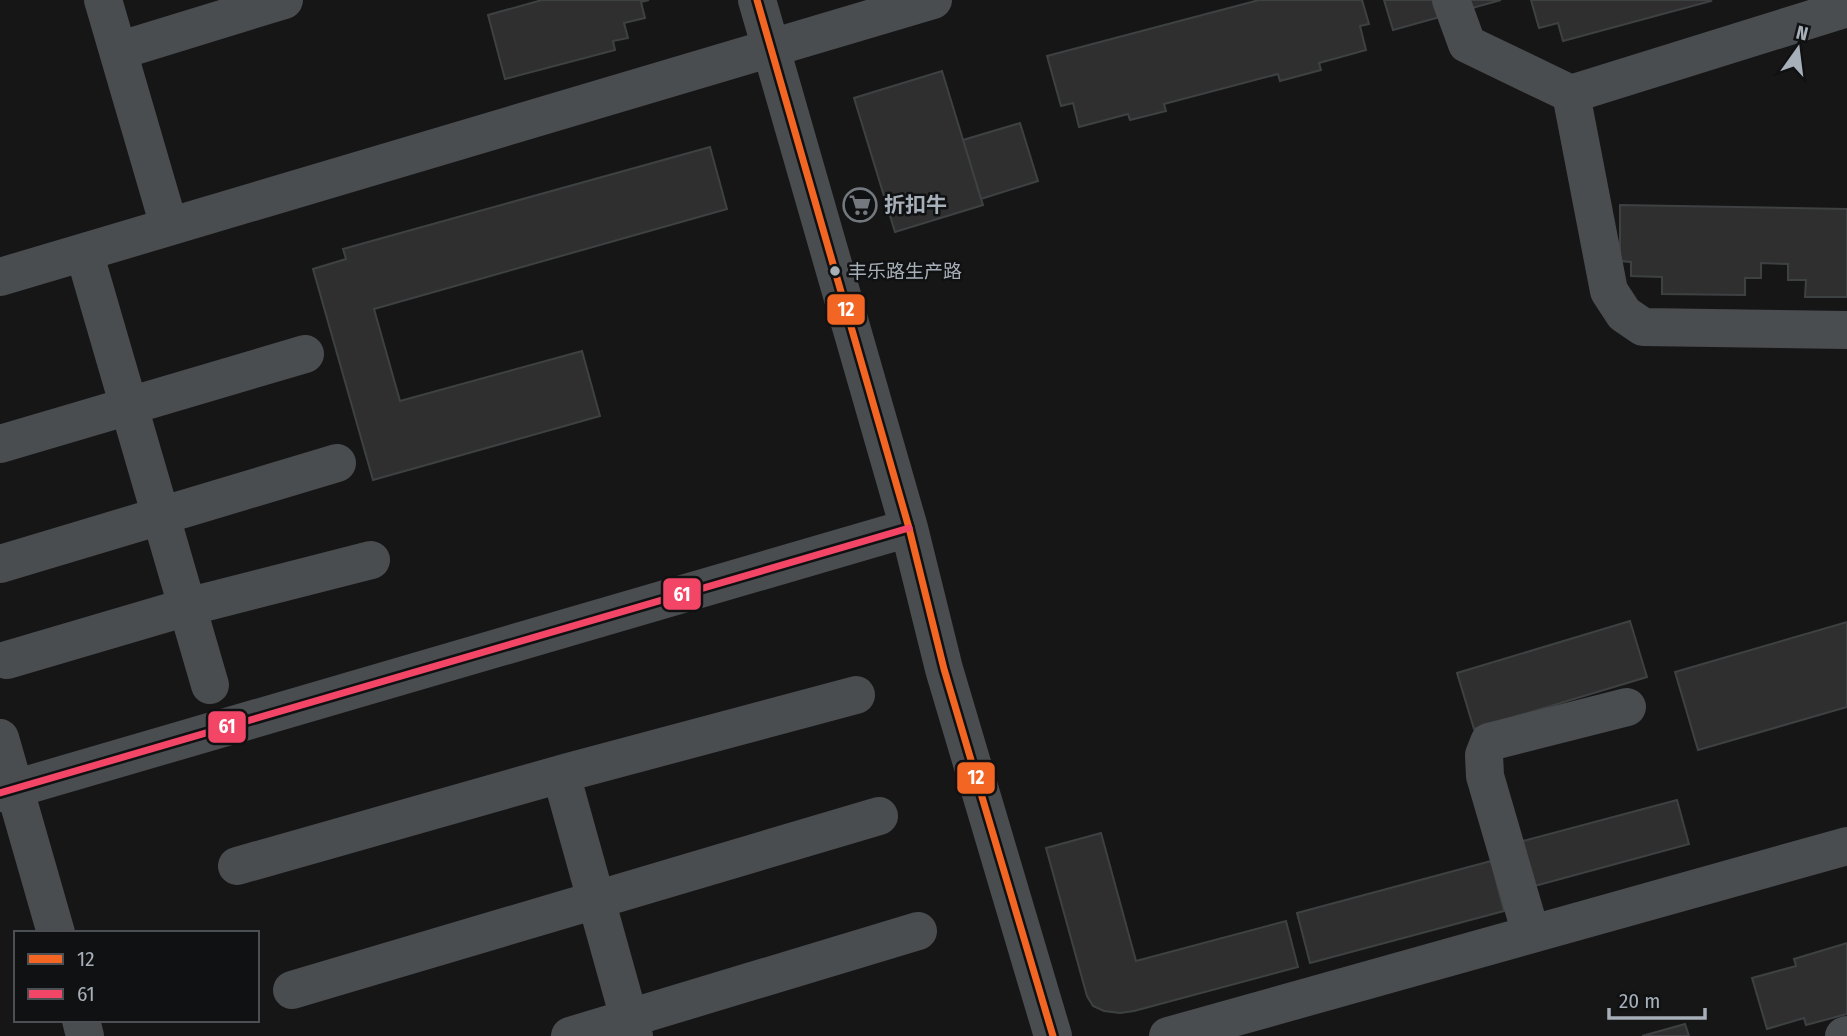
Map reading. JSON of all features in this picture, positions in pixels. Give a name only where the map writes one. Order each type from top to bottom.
[{"type":"street","points":[[103,0],[169,226]]},
{"type":"street","points":[[118,51],[284,0]]},
{"type":"street","points":[[757,0],[909,528],[944,670],[1053,1036]]},
{"type":"street","points":[[0,276],[933,0]]},
{"type":"street","points":[[1451,0],[1466,44],[1571,94],[1847,8]]},
{"type":"street","points":[[1571,94],[1609,291],[1623,314],[1643,327],[1847,330]]},
{"type":"street","points":[[84,252],[210,685]]},
{"type":"street","points":[[0,444],[305,354]]},
{"type":"street","points":[[0,564],[337,463]]},
{"type":"street","points":[[7,791],[909,528]]},
{"type":"street","points":[[7,660],[187,607],[371,559]]},
{"type":"street","points":[[237,866],[561,774],[856,695]]},
{"type":"street","points":[[1531,934],[1485,775],[1484,755],[1489,742],[1628,707]]},
{"type":"street","points":[[0,738],[7,791],[55,931]]},
{"type":"street","points":[[561,774],[632,1027]]},
{"type":"street","points":[[292,990],[879,816]]},
{"type":"street","points":[[1168,1036],[1847,846]]},
{"type":"street","points":[[570,1036],[632,1027],[918,931]]},
{"type":"building","points":[[542,0],[649,0],[641,2],[645,18],[624,23],[628,38],[613,41],[615,50],[505,79],[488,15]]},
{"type":"building","points":[[1259,0],[1362,0],[1369,24],[1360,26],[1366,50],[1319,63],[1321,70],[1280,81],[1278,74],[1164,104],[1166,111],[1130,120],[1128,114],[1079,127],[1073,103],[1061,106],[1047,56]]},
{"type":"building","points":[[1384,0],[1501,0],[1393,30]]},
{"type":"building","points":[[1531,0],[1711,1],[1563,41],[1558,23],[1539,28]]},
{"type":"building","points":[[942,71],[983,205],[895,232],[854,98]]},
{"type":"building","points":[[1020,123],[1038,181],[981,199],[963,140]]},
{"type":"building","points":[[710,147],[727,209],[374,309],[400,401],[582,351],[600,416],[373,480],[313,269],[346,259],[343,249]]},
{"type":"building","points":[[1620,205],[1847,209],[1847,297],[1805,297],[1806,280],[1788,280],[1788,264],[1761,263],[1761,278],[1745,278],[1745,295],[1662,294],[1662,277],[1631,276],[1631,262],[1620,261]]},
{"type":"building","points":[[1630,621],[1647,677],[1474,729],[1457,673]]},
{"type":"building","points":[[1847,622],[1847,707],[1698,750],[1675,672]]},
{"type":"building","points":[[1677,800],[1689,844],[1531,887],[1519,842]]},
{"type":"building","points":[[1101,833],[1136,961],[1286,921],[1298,967],[1134,1011],[1120,1013],[1093,1006],[1087,996],[1046,848]]},
{"type":"building","points":[[1491,861],[1504,911],[1310,963],[1297,913]]},
{"type":"building","points":[[1847,943],[1847,1014],[1806,1025],[1804,1018],[1767,1029],[1752,978],[1796,966],[1794,959]]},
{"type":"building","points":[[1685,1024],[1689,1036],[1642,1036]]},
{"type":"transit line","name":"12","points":[[757,0],[909,528],[944,669],[1053,1036]]},
{"type":"transit line","name":"61","points":[[0,793],[909,528]]},
{"type":"place","name":"折扣牛","points":[[860,205]]},
{"type":"place","name":"丰乐路生产路","points":[[835,271]]}]
